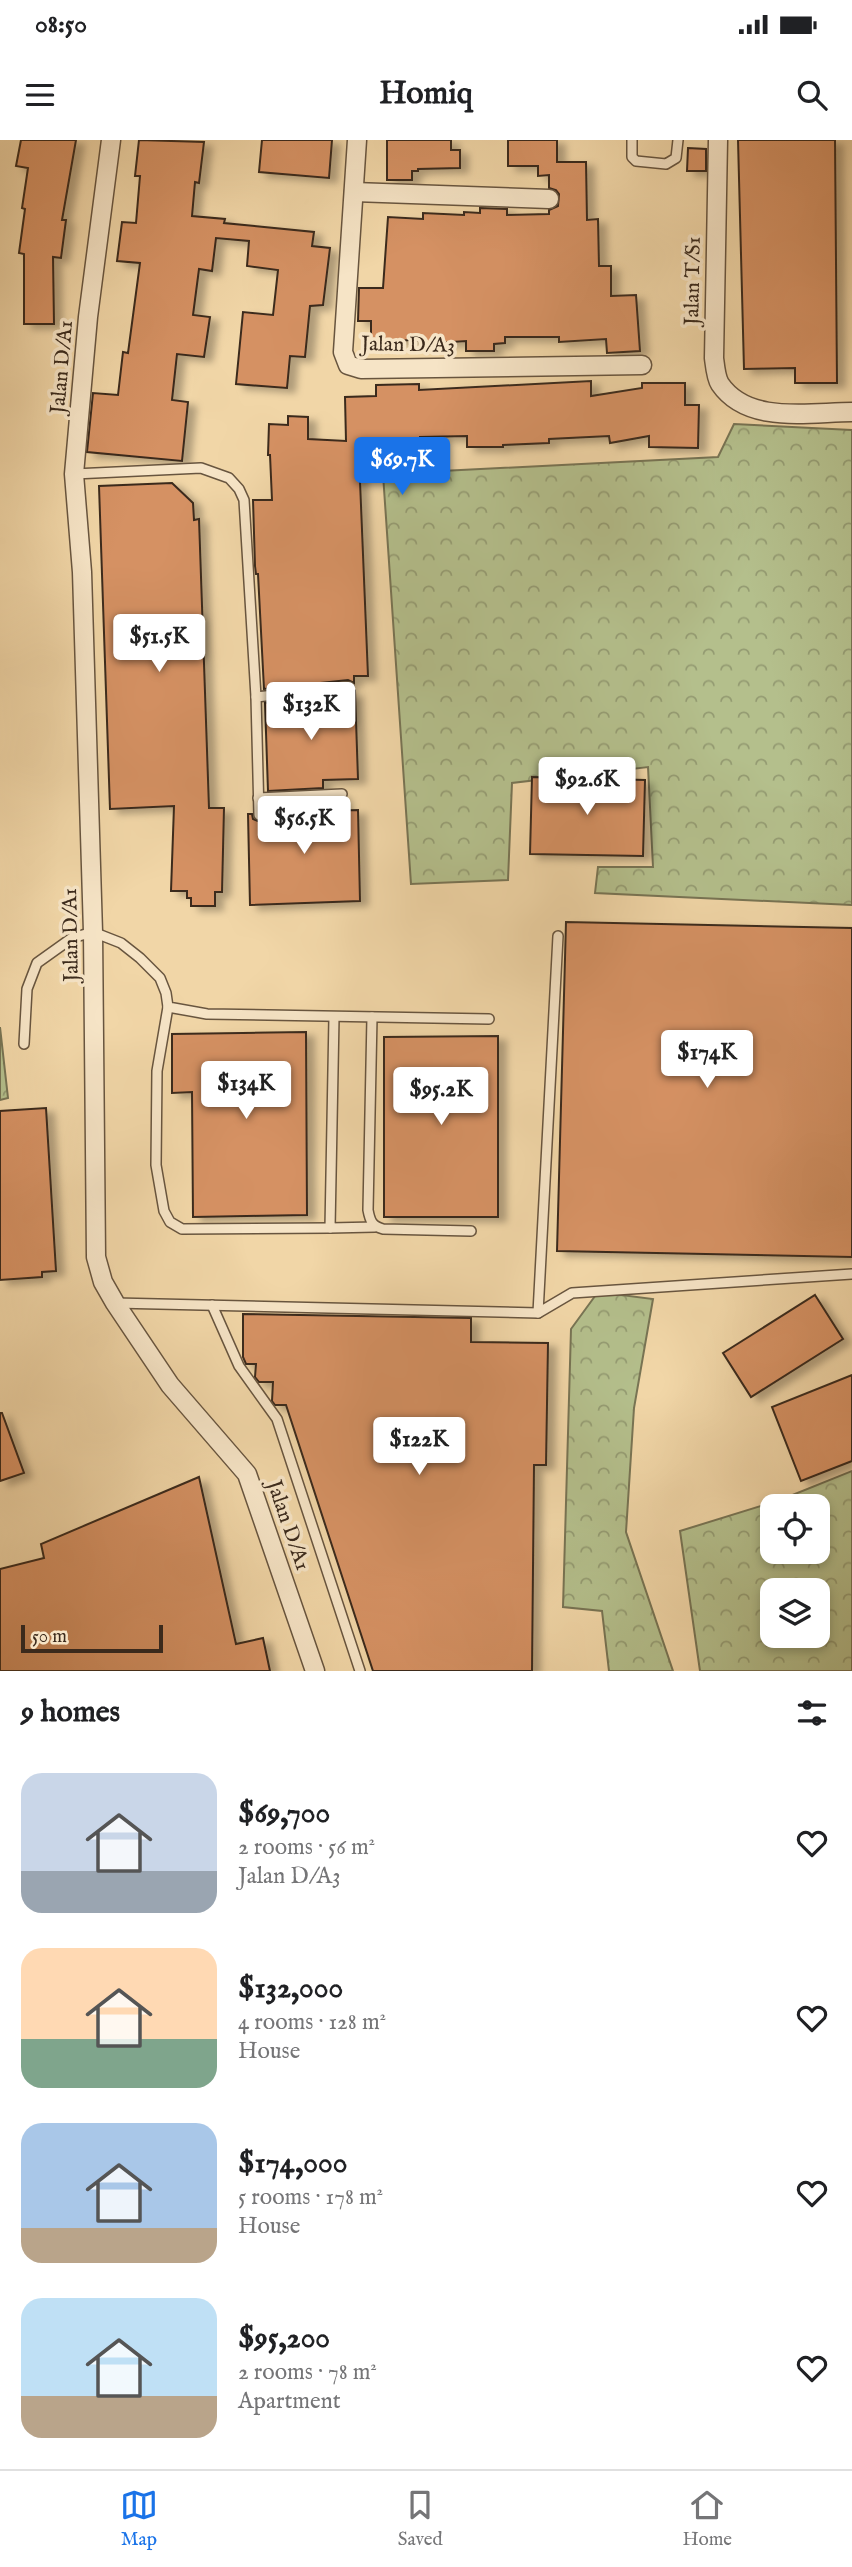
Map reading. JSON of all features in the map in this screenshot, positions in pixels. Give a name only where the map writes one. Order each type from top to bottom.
[{"type":"street","name":"Jalan D/A1","points":[[111,140],[88,317],[74,474],[82,572],[93,932],[93,1202],[96,1257],[103,1282],[115,1303],[170,1385],[247,1474],[315,1671]]},
{"type":"street","name":"Jalan D/A3","points":[[356,140],[343,352],[348,365],[361,369],[642,365]]},
{"type":"street","name":"Jalan T/S1","points":[[718,140],[714,358],[719,383],[732,397],[749,408],[769,413],[852,412]]},
{"type":"street","points":[[354,192],[549,199]]},
{"type":"lane","points":[[632,140],[632,157],[642,163],[666,163],[676,158],[678,140]]},
{"type":"lane","points":[[74,474],[201,468],[229,478],[239,489],[244,500],[256,697],[259,815]]},
{"type":"lane","points":[[256,697],[349,687]]},
{"type":"lane","points":[[258,798],[342,794]]},
{"type":"lane","points":[[24,1044],[27,989],[37,963],[72,938],[93,932],[121,943],[141,958],[160,978],[166,993],[168,1007],[157,1071],[156,1165],[164,1211],[170,1222],[182,1229],[375,1227],[471,1231]]},
{"type":"lane","points":[[538,1313],[558,936]]},
{"type":"lane","points":[[168,1007],[206,1014],[489,1020]]},
{"type":"lane","points":[[330,1228],[334,1017]]},
{"type":"lane","points":[[372,1017],[368,1210],[375,1227]]},
{"type":"lane","points":[[115,1303],[538,1313],[572,1293],[852,1274]]},
{"type":"lane","points":[[212,1306],[239,1366],[277,1419],[360,1671]]},
{"type":"green space","points":[[734,424],[852,430],[852,905],[595,893],[598,867],[653,867],[648,767],[512,783],[508,880],[411,884],[383,474],[718,457]]},
{"type":"green space","points":[[0,1027],[8,1098],[0,1100]]},
{"type":"green space","points":[[598,1292],[653,1299],[634,1408],[626,1532],[673,1671],[609,1671],[602,1611],[563,1607],[571,1329]]},
{"type":"green space","points":[[852,1471],[852,1671],[700,1671],[680,1531],[760,1506],[760,1564],[830,1564],[830,1494],[795,1494]]},
{"type":"building","points":[[21,140],[76,140],[62,220],[66,220],[61,258],[53,257],[54,324],[24,324],[24,254],[19,253],[28,168],[16,166]]},
{"type":"building","points":[[139,140],[204,142],[199,183],[195,182],[192,216],[225,219],[224,223],[314,232],[312,246],[330,248],[323,305],[310,306],[305,357],[290,356],[287,388],[236,384],[243,312],[273,315],[278,270],[247,266],[249,241],[216,238],[212,271],[199,269],[193,315],[210,317],[204,357],[177,354],[172,400],[188,402],[182,461],[87,452],[93,393],[118,395],[123,352],[128,353],[140,263],[117,261],[122,222],[136,223],[140,176],[135,176]]},
{"type":"building","points":[[262,140],[332,140],[329,178],[259,172]]},
{"type":"building","points":[[387,140],[451,140],[451,150],[460,150],[460,168],[418,169],[412,171],[412,180],[387,180]]},
{"type":"building","points":[[508,140],[557,140],[557,162],[586,162],[587,220],[598,219],[599,266],[611,266],[611,296],[636,295],[640,351],[607,353],[606,339],[559,342],[559,337],[505,337],[505,343],[494,344],[494,351],[466,351],[466,341],[421,344],[421,340],[371,341],[371,321],[358,321],[359,288],[383,288],[388,217],[423,219],[423,213],[464,215],[464,212],[480,213],[480,208],[507,209],[507,215],[549,214],[549,210],[558,206],[559,194],[549,188],[549,175],[538,176],[538,166],[508,166]]},
{"type":"building","points":[[738,140],[835,140],[837,383],[795,383],[795,368],[744,369]]},
{"type":"building","points":[[688,148],[706,149],[706,171],[687,171]]},
{"type":"building","points":[[591,381],[591,396],[642,388],[642,383],[685,383],[685,405],[699,405],[698,448],[649,447],[649,436],[610,443],[609,436],[549,439],[549,443],[503,447],[467,447],[467,436],[420,437],[420,455],[359,457],[368,676],[354,676],[354,683],[348,680],[264,689],[253,500],[272,500],[268,455],[269,424],[288,425],[288,416],[308,417],[308,439],[346,441],[345,397],[376,396],[376,385],[419,384],[419,390]]},
{"type":"building","points":[[172,483],[193,503],[194,520],[199,519],[209,808],[224,808],[222,892],[215,892],[215,906],[191,906],[187,891],[171,891],[174,806],[110,809],[99,486]]},
{"type":"building","points":[[355,691],[358,779],[323,780],[323,788],[268,791],[265,703],[350,694]]},
{"type":"building","points":[[532,777],[645,780],[643,856],[530,854]]},
{"type":"building","points":[[324,802],[324,811],[358,810],[360,901],[250,905],[248,814],[252,814],[253,819],[260,822],[265,819],[266,813],[269,813],[269,805]]},
{"type":"building","points":[[566,922],[852,928],[852,1257],[557,1251]]},
{"type":"building","points":[[306,1032],[307,1215],[193,1217],[192,1092],[172,1093],[172,1034]]},
{"type":"building","points":[[498,1036],[498,1217],[384,1217],[384,1037]]},
{"type":"building","points":[[46,1108],[56,1271],[42,1272],[42,1277],[0,1280],[0,1111]]},
{"type":"building","points":[[815,1295],[843,1339],[751,1397],[723,1353]]},
{"type":"building","points":[[243,1314],[471,1318],[471,1342],[548,1343],[546,1465],[534,1465],[532,1671],[373,1671],[286,1405],[275,1405],[272,1401],[273,1382],[259,1382],[255,1377],[256,1364],[246,1364],[243,1357]]},
{"type":"building","points":[[852,1375],[852,1461],[801,1481],[772,1407]]},
{"type":"building","points":[[0,1413],[24,1473],[0,1481]]},
{"type":"building","points":[[199,1477],[236,1644],[263,1638],[270,1671],[0,1671],[0,1569],[44,1558],[41,1544]]}]
